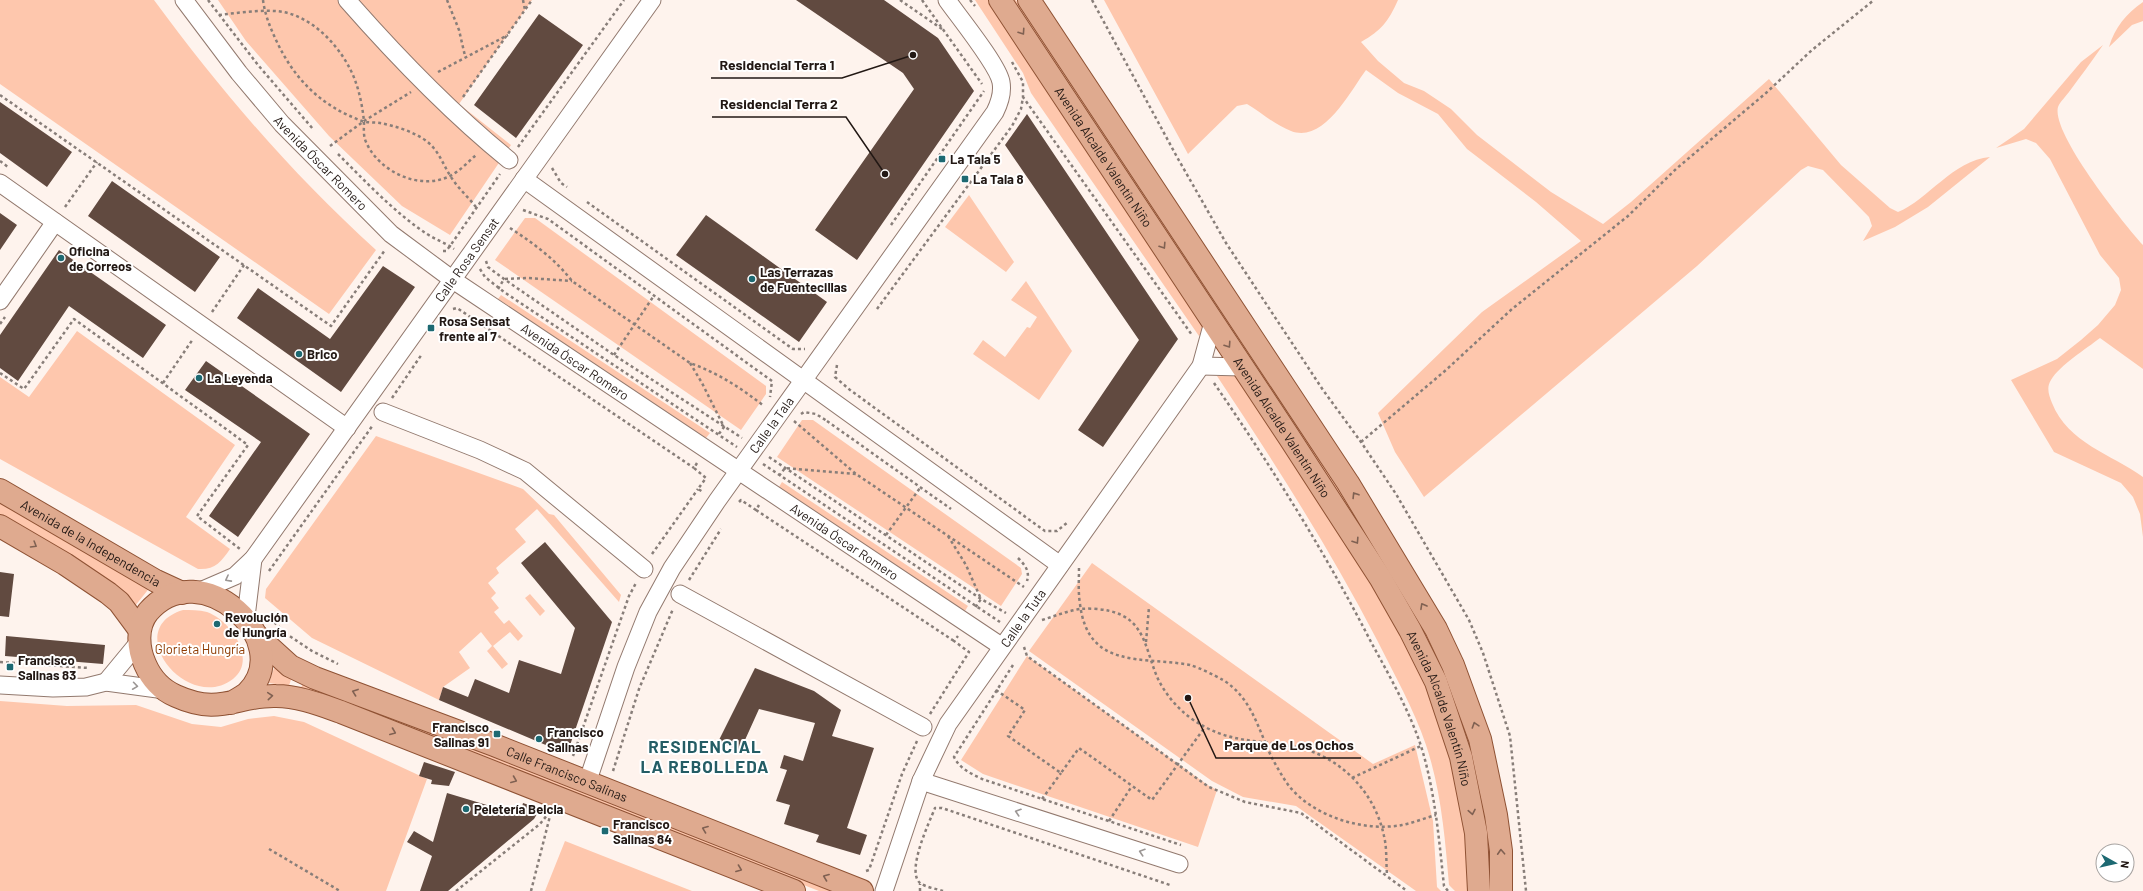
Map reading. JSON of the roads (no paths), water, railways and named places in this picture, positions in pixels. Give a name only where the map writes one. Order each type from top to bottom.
[{"type":"main road","name":"Avenida Alcalde Valentín Niño","points":[[1000,0],[1243,367],[1381,579],[1410,630],[1436,682],[1454,734],[1469,794],[1476,833],[1479,891]]},
{"type":"main road","name":"Avenida Alcalde Valentín Niño","points":[[1029,0],[1348,483],[1436,629],[1465,694],[1480,739],[1496,815],[1501,851],[1502,891]]},
{"type":"main road","name":"Avenida de la Independencia","points":[[0,490],[156,581],[190,593]]},
{"type":"main road","points":[[0,526],[65,564],[119,602],[139,636],[145,664],[155,681],[165,690],[192,703],[212,706],[231,703],[247,693],[259,675],[261,655],[257,636],[246,617],[212,596],[190,593],[169,596],[156,603],[146,615],[139,636]]},
{"type":"main road","name":"Calle Francisco Salinas","points":[[257,636],[290,666],[315,678],[440,724],[862,891]]},
{"type":"main road","name":"Calle Francisco Salinas","points":[[231,703],[276,696],[316,704],[341,712],[794,891]]},
{"type":"street","name":"Avenida Óscar Romero","points":[[184,0],[239,73],[282,124],[391,234],[453,280],[1001,646]]},
{"type":"street","points":[[347,0],[453,112],[509,160]]},
{"type":"street","name":"Calle Rosa Sensat","points":[[190,593],[235,576],[246,557],[347,428],[652,0]]},
{"type":"street","name":"Calle la Tala","points":[[587,783],[626,667],[648,612],[672,568],[739,471],[995,112],[1002,91],[998,72],[947,0]]},
{"type":"street","points":[[524,179],[1060,565]]},
{"type":"street","points":[[0,183],[347,428]]},
{"type":"street","points":[[4,306],[55,222]]},
{"type":"street","name":"Calle la Tuta","points":[[884,891],[921,781],[948,724],[1001,646],[1201,366],[1213,322]]},
{"type":"street","points":[[1201,366],[1243,367]]},
{"type":"street","points":[[383,412],[480,450],[525,471],[644,569]]},
{"type":"street","name":"Calle Rosa Sensat","points":[[246,557],[246,617]]},
{"type":"street","points":[[680,594],[923,727]]},
{"type":"street","points":[[106,682],[139,636]]},
{"type":"street","points":[[0,685],[86,687],[106,682],[165,690]]},
{"type":"street","points":[[921,781],[1179,864]]},
{"type":"place","name":"Residencial Terra 1","points":[[913,55]]},
{"type":"place","name":"La Tala 5","points":[[942,159]]},
{"type":"place","name":"Residencial Terra 2","points":[[885,174]]},
{"type":"place","name":"La Tala 8","points":[[965,179]]},
{"type":"place","name":"Oficina de Correos","points":[[61,258]]},
{"type":"place","name":"Las Terrazas de Fuentecillas","points":[[752,279]]},
{"type":"place","name":"Rosa Sensat frente al 7","points":[[431,328]]},
{"type":"place","name":"Brico","points":[[299,354]]},
{"type":"place","name":"La Leyenda","points":[[199,378]]},
{"type":"place","name":"Revolución de Hungría","points":[[217,624]]},
{"type":"place","name":"Francisco Salinas 83","points":[[10,667]]},
{"type":"place","name":"Parque de Los Ochos","points":[[1188,698]]},
{"type":"place","name":"Francisco Salinas 91","points":[[497,734]]},
{"type":"place","name":"Francisco Salinas","points":[[539,739]]},
{"type":"place","name":"Peletería Belcla","points":[[466,809]]},
{"type":"place","name":"Francisco Salinas 84","points":[[605,831]]},
{"type":"district","name":"RESIDENCIAL LA REBOLLEDA","points":[[705,756]]},
{"type":"park label","name":"Glorieta Hungría","points":[[200,649]]}]
